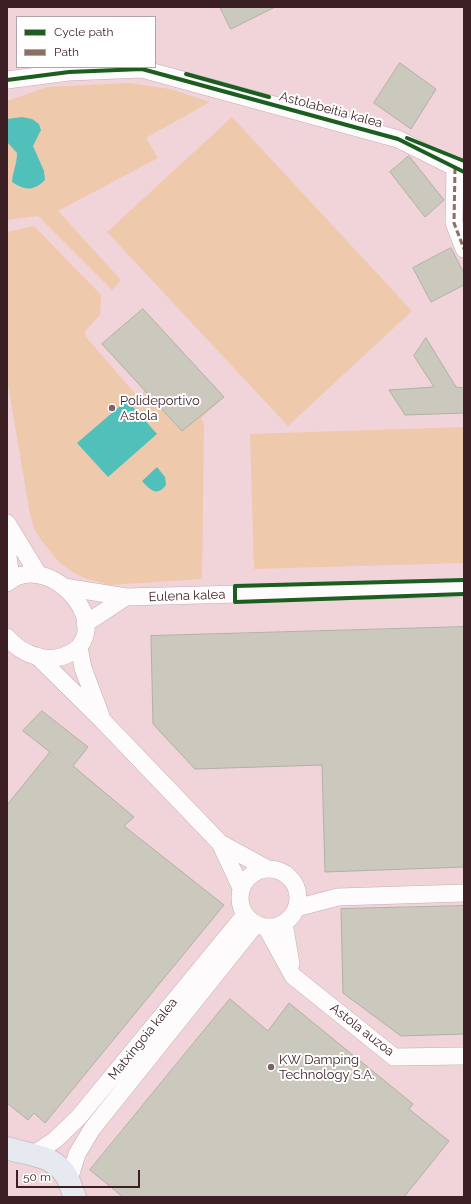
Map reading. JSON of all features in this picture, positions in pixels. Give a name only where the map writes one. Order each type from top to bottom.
[{"type":"main road","points":[[18,1154],[42,1156],[55,1163],[72,1191]]},
{"type":"street","name":"Astolabeitia kalea","points":[[7,80],[70,72],[142,69],[398,139],[459,170]]},
{"type":"street","points":[[459,170],[454,223],[464,249]]},
{"type":"street","points":[[7,523],[38,574]]},
{"type":"street","points":[[7,548],[9,581],[24,574],[38,574],[64,586],[76,598],[82,611],[85,624],[85,635],[79,647],[64,656],[52,659],[38,656],[24,652],[9,643]]},
{"type":"street","name":"Eulena kalea","points":[[64,586],[126,597],[464,588]]},
{"type":"street","points":[[85,624],[126,597]]},
{"type":"street","points":[[79,647],[84,668],[102,720]]},
{"type":"street","points":[[38,656],[102,720],[220,844],[241,888]]},
{"type":"street","points":[[220,844],[266,868],[276,869],[285,873],[292,880],[297,889],[298,898],[296,908],[292,916],[275,926],[256,922],[241,907],[241,888],[251,875],[266,868]]},
{"type":"street","points":[[297,889],[338,897]]},
{"type":"street","points":[[296,908],[338,897],[464,893]]},
{"type":"street","name":"Astola auzoa","points":[[256,922],[293,976],[394,1057],[464,1056]]},
{"type":"street","name":"Matxingoia kalea","points":[[18,1154],[55,1140],[78,1118],[256,922]]},
{"type":"street","name":"Matxingoia kalea","points":[[72,1191],[78,1154],[92,1130],[256,922]]},
{"type":"street","points":[[284,922],[293,976]]},
{"type":"shaded area","points":[[7,7],[464,7],[464,1197],[7,1197]]},
{"type":"shaded area","points":[[129,83],[170,89],[210,102],[146,138],[158,158],[58,211],[121,280],[112,290],[38,216],[7,220],[7,101],[47,87]]},
{"type":"shaded area","points":[[232,117],[412,311],[288,426],[107,232]]},
{"type":"shaded area","name":"Polideportivo Astola","points":[[34,226],[101,295],[100,315],[85,331],[86,337],[138,397],[145,391],[102,344],[143,309],[224,397],[201,418],[204,425],[202,579],[110,585],[84,578],[59,562],[41,540],[34,528],[30,514],[7,379],[7,232]]},
{"type":"shaded area","points":[[464,427],[464,563],[254,569],[250,434]]},
{"type":"water","points":[[22,117],[32,119],[39,124],[41,130],[33,146],[44,171],[45,180],[33,188],[21,187],[12,182],[17,153],[7,142],[7,119]]},
{"type":"water","points":[[127,400],[157,434],[108,477],[77,443]]},
{"type":"water","points":[[157,467],[165,477],[166,485],[160,491],[154,491],[142,481]]},
{"type":"building","points":[[220,7],[275,7],[231,29]]},
{"type":"building","points":[[400,63],[436,89],[411,129],[374,103]]},
{"type":"building","points":[[409,156],[444,200],[425,217],[390,172]]},
{"type":"building","points":[[451,248],[464,273],[464,285],[431,302],[413,268]]},
{"type":"building","points":[[143,309],[224,397],[182,431],[102,344]]},
{"type":"building","points":[[426,338],[456,387],[464,388],[464,413],[405,415],[389,390],[434,387],[414,356]]},
{"type":"building","points":[[464,627],[464,867],[325,872],[322,765],[195,769],[153,724],[151,636]]},
{"type":"building","points":[[42,711],[88,747],[73,766],[134,817],[124,826],[224,905],[45,1123],[34,1113],[28,1120],[7,1103],[7,805],[50,752],[23,731]]},
{"type":"building","points":[[464,906],[464,1034],[401,1036],[343,993],[341,909]]},
{"type":"building","name":"KW Damping Technology S.A.","points":[[230,999],[268,1031],[289,1003],[413,1104],[409,1109],[449,1141],[404,1197],[123,1197],[90,1170]]},
{"type":"marked path","points":[[455,168],[454,223],[464,249]]},
{"type":"cycle path","points":[[7,80],[69,72],[142,69],[398,139],[464,172]]},
{"type":"cycle path","points":[[186,74],[269,97]]},
{"type":"cycle path","points":[[407,138],[464,161]]},
{"type":"cycle path","points":[[464,580],[235,586],[235,602],[464,594]]},
{"type":"place","name":"Polideportivo Astola","points":[[112,408]]},
{"type":"place","name":"KW Damping Technology S.A.","points":[[271,1067]]}]
